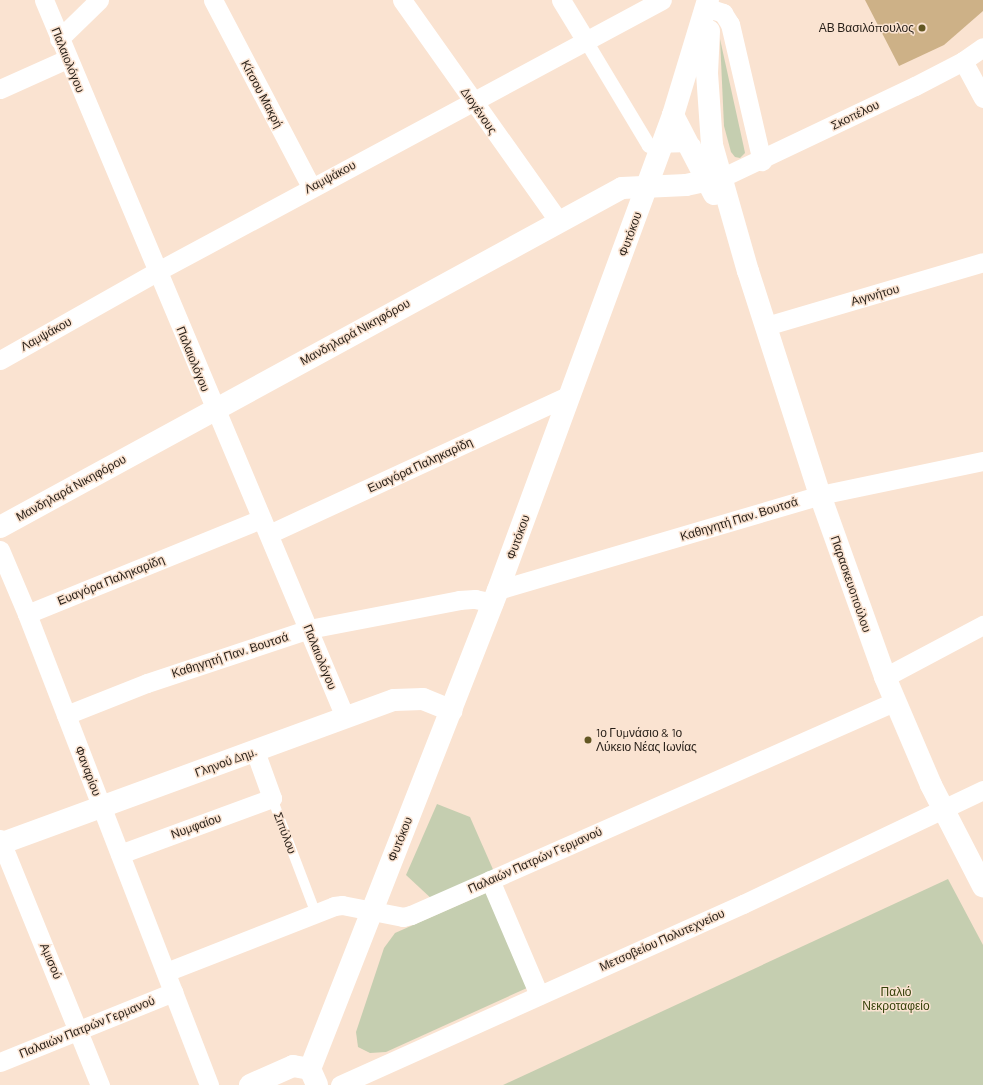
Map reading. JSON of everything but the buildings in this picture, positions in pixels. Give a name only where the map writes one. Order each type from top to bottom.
[{"type":"street","name":"Παλαιολόγου","points":[[44,0],[67,59],[158,271],[214,410],[309,629],[345,718]]},
{"type":"street","points":[[59,39],[99,0]]},
{"type":"street","name":"Κίτσου Μακρή","points":[[213,0],[311,187]]},
{"type":"street","name":"Διογένους","points":[[402,0],[472,101],[558,220]]},
{"type":"street","points":[[561,0],[648,146],[714,143]]},
{"type":"street","name":"Λαμψάκου","points":[[0,360],[311,187],[662,0]]},
{"type":"street","points":[[710,3],[726,16],[731,46],[762,160]]},
{"type":"street","points":[[710,3],[707,73],[714,143],[715,179]]},
{"type":"street","name":"Φυτόκου","points":[[314,1077],[371,910],[452,711],[496,596],[648,186],[710,3]]},
{"type":"street","name":"Σκοπέλου","points":[[715,179],[762,160],[963,61],[983,47]]},
{"type":"street","points":[[0,89],[67,59]]},
{"type":"street","points":[[963,61],[983,98]]},
{"type":"street","points":[[673,115],[695,122],[714,143]]},
{"type":"street","points":[[673,115],[687,144],[715,179]]},
{"type":"street","name":"Μανδηλαρά Νικηφόρου","points":[[0,527],[558,220],[622,188],[715,179]]},
{"type":"street","name":"Παρασκευοπούλου","points":[[715,179],[748,271],[820,495],[885,677],[943,809],[980,875]]},
{"type":"street","name":"Αιγινήτου","points":[[766,326],[983,262]]},
{"type":"street","name":"Ευαγόρα Παληκαρίδη","points":[[27,614],[265,527],[570,395]]},
{"type":"street","name":"Καθηγητή Παν. Βουτσά","points":[[66,715],[147,683],[309,629],[459,600],[496,596],[820,495],[983,461]]},
{"type":"street","name":"Φαναρίου","points":[[0,550],[27,614],[209,1085]]},
{"type":"street","points":[[885,677],[983,625]]},
{"type":"street","name":"Γληνού Δημ.","points":[[1,842],[102,808],[394,700],[408,698],[423,699],[452,711]]},
{"type":"street","name":"Παλαιών Πατρών Γερμανού","points":[[166,972],[342,905],[402,917],[490,880],[896,701]]},
{"type":"street","name":"Σιπύλου","points":[[254,751],[272,798]]},
{"type":"street","name":"Μετσοβείου Πολυτεχνείου","points":[[340,1085],[743,904],[983,790]]},
{"type":"street","name":"Νυμφαίου","points":[[120,854],[272,798]]},
{"type":"street","name":"Αμισού","points":[[1,842],[80,1031],[100,1085]]},
{"type":"street","points":[[490,880],[539,995]]},
{"type":"street","name":"Παλαιών Πατρών Γερμανού","points":[[0,1062],[174,992]]},
{"type":"street","points":[[250,1085],[293,1066],[314,1077]]},
{"type":"lane","name":"Σιπύλου","points":[[272,798],[316,914]]},
{"type":"green space","points":[[720,39],[745,153],[740,158],[735,157],[731,152],[724,126]]},
{"type":"green space","points":[[437,804],[470,817],[495,874],[434,901],[406,875]]},
{"type":"green space","name":"Παλιό Νεκροταφείο","points":[[948,879],[983,945],[983,1085],[503,1085]]},
{"type":"green space","points":[[486,893],[527,988],[386,1052],[370,1053],[358,1047],[356,1032],[384,948],[395,933]]},
{"type":"place","name":"ΑΒ Βασιλόπουλος","points":[[922,28]]},
{"type":"place","name":"1ο Γυμνάσιο & 1ο Λύκειο Νέας Ιωνίας","points":[[588,740]]}]
